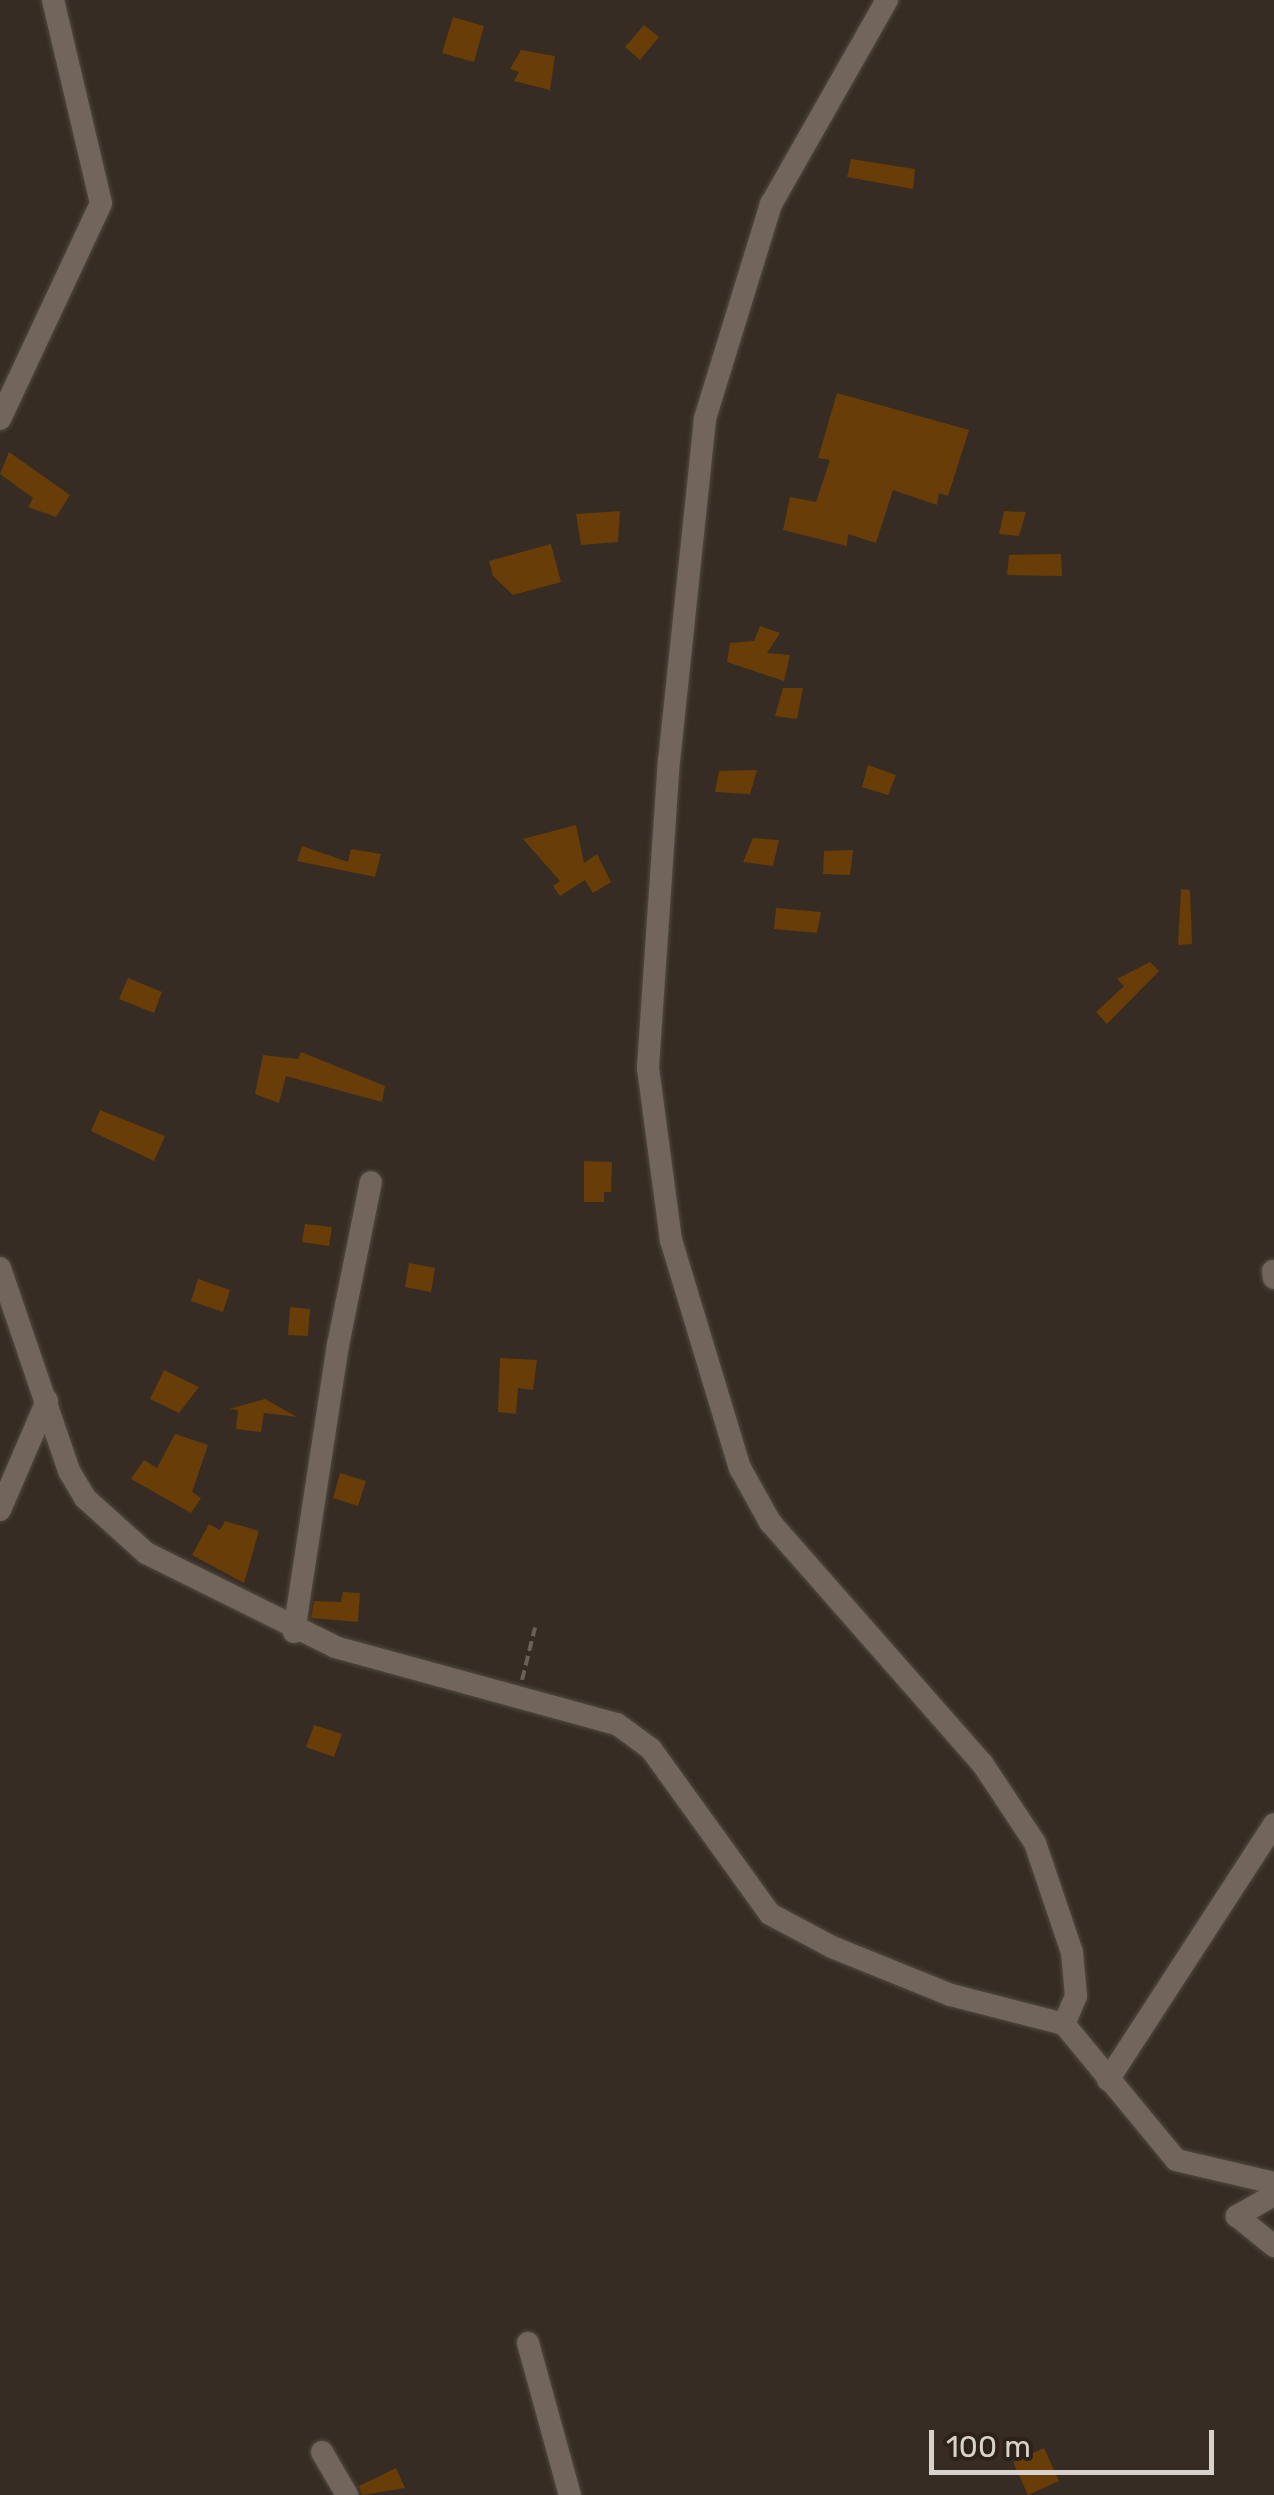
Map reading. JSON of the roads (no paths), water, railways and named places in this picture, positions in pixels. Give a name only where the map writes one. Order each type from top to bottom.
[{"type":"street","points":[[0,420],[101,203],[53,0]]},
{"type":"street","points":[[887,0],[772,204],[705,420],[668,778],[648,1068],[671,1240],[740,1468],[770,1522],[982,1763],[1035,1843],[1072,1952],[1076,1996],[1064,2024]]},
{"type":"street","points":[[294,1632],[338,1345],[371,1182]]},
{"type":"street","points":[[0,1268],[69,1471],[108,1522],[176,1571],[294,1632],[632,1733],[758,1902],[786,1925],[951,1994],[1064,2024],[1176,2160],[1274,2184]]},
{"type":"street","points":[[0,1510],[46,1400]]},
{"type":"street","points":[[1108,2080],[1274,1824]]},
{"type":"street","points":[[1274,2196],[1238,2216],[1274,2246]]},
{"type":"street","points":[[528,2342],[570,2495]]},
{"type":"street","points":[[322,2452],[347,2495]]}]
